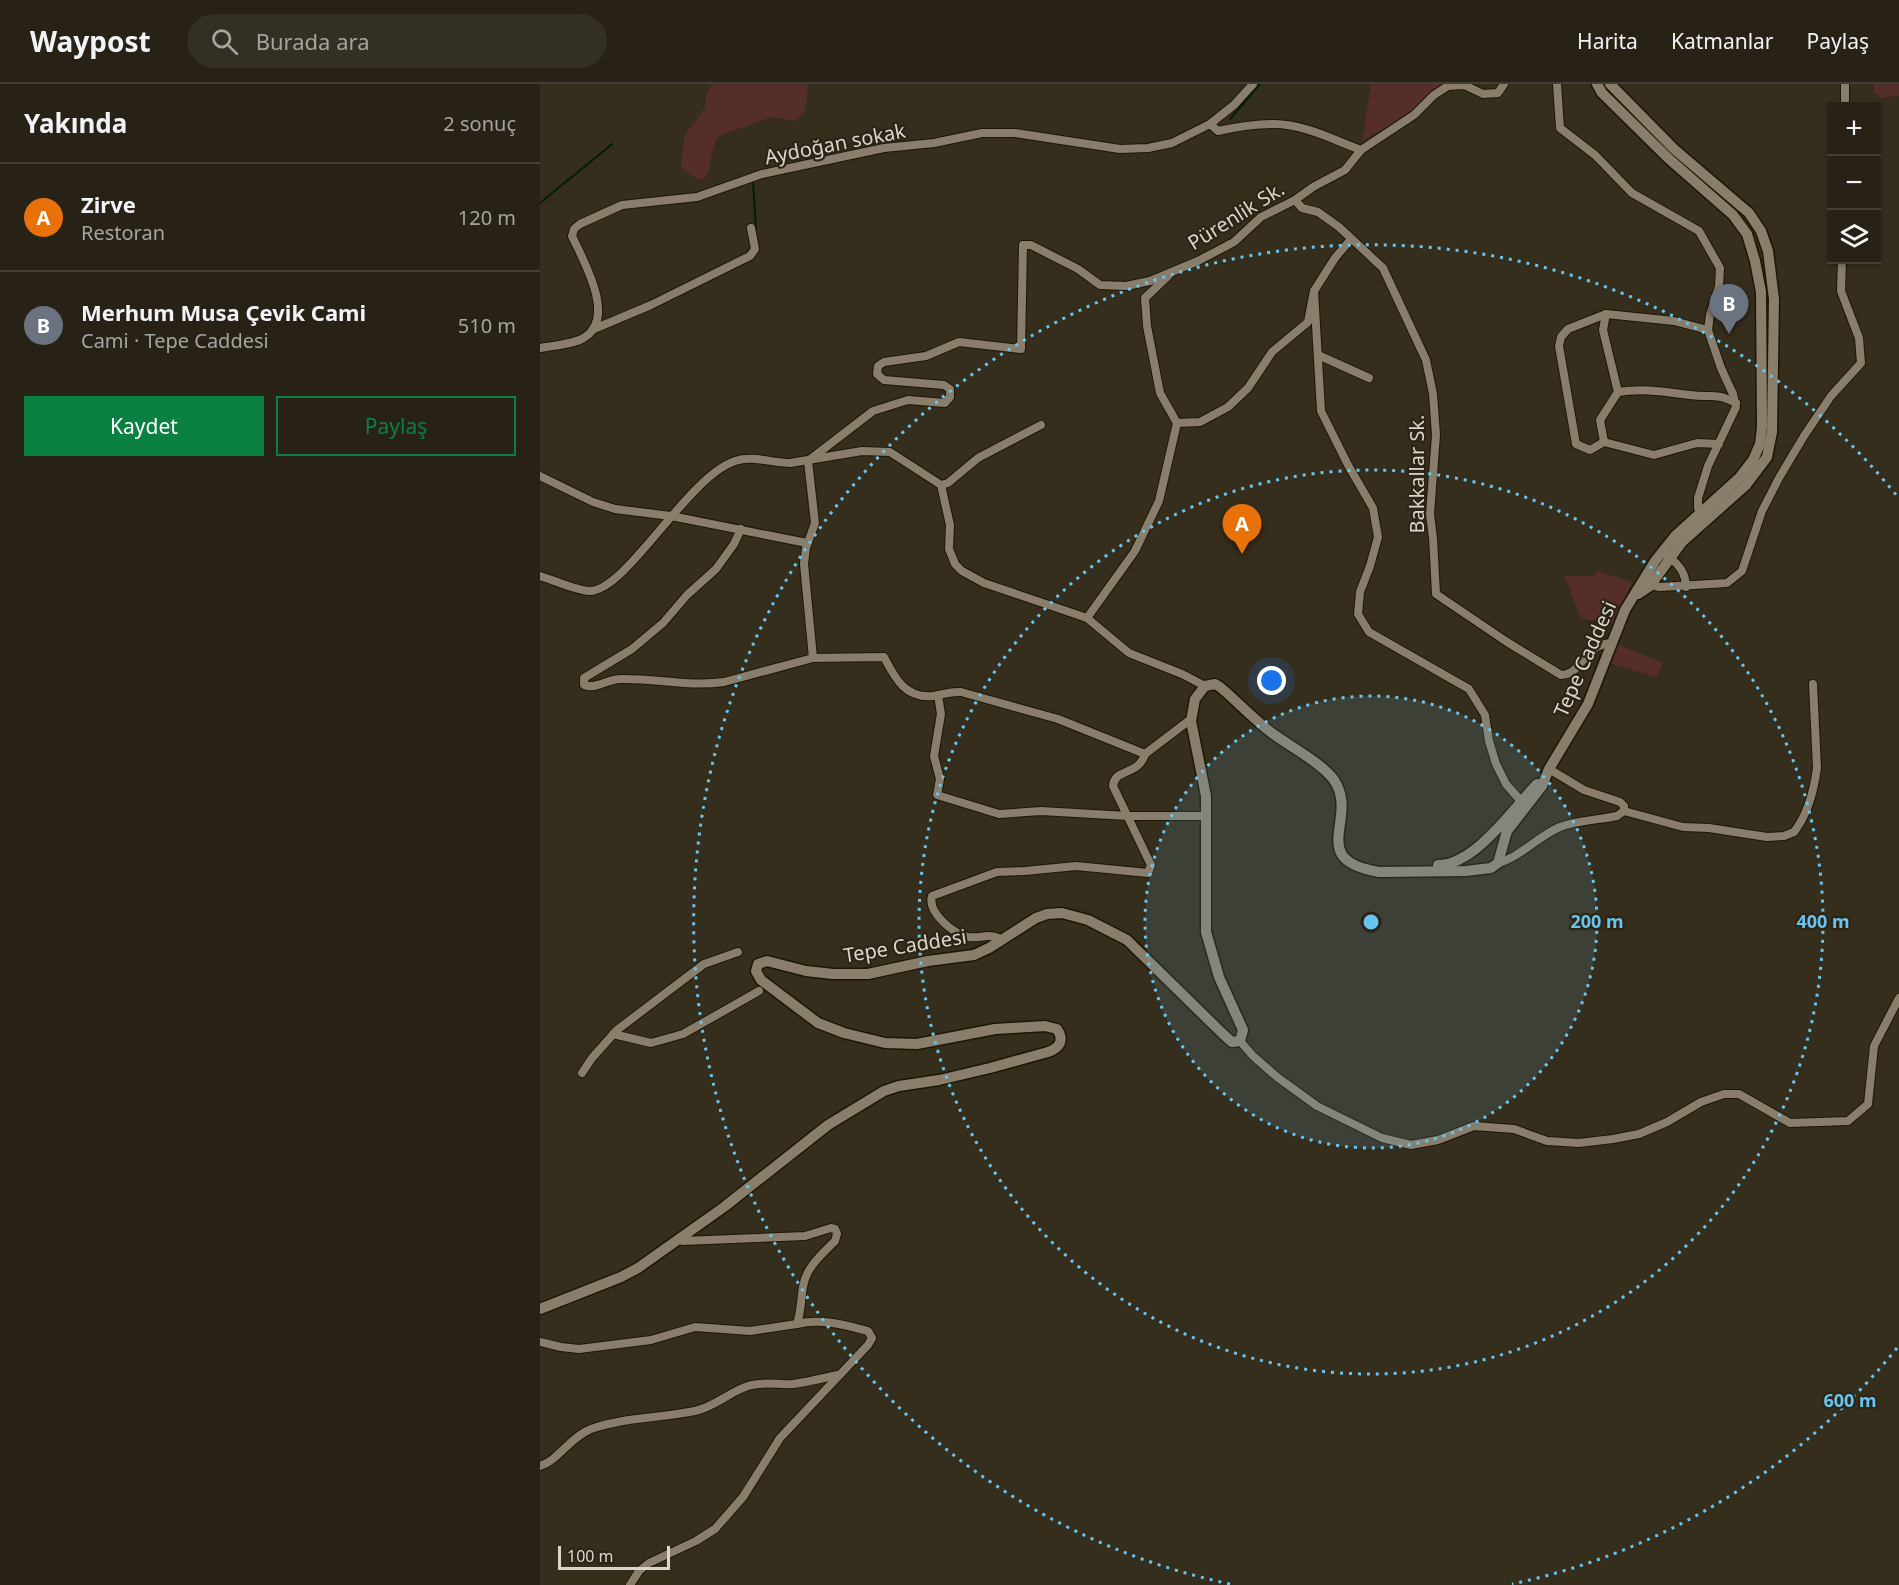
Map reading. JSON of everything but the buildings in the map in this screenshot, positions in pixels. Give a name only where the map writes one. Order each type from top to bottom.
[{"type":"street","name":"Aydoğan sokak","points":[[594,329],[599,314],[593,283],[572,236],[574,229],[580,224],[622,205],[690,198],[762,174],[884,148],[934,143],[982,133],[1015,133],[1120,149],[1148,148],[1172,143],[1210,124],[1234,105],[1253,84]]},
{"type":"street","name":"Pürenlik Sk.","points":[[808,460],[873,411],[908,400],[945,403],[950,397],[950,389],[944,385],[884,380],[877,374],[878,366],[884,362],[926,356],[959,342],[1021,349],[1023,245],[1031,245],[1078,269],[1100,285],[1126,286],[1150,280],[1198,261],[1234,242],[1261,217],[1345,170],[1361,150],[1414,115],[1434,95],[1448,86],[1464,86],[1483,94],[1498,93],[1504,84]]},
{"type":"street","points":[[1557,84],[1560,128],[1595,155],[1632,194],[1699,231],[1720,268],[1719,286],[1708,330],[1736,403],[1734,415],[1708,466],[1698,498],[1698,508],[1703,518]]},
{"type":"street","points":[[1597,84],[1602,93],[1668,158],[1733,215],[1747,234],[1761,292],[1761,436],[1756,452],[1748,467],[1647,584]]},
{"type":"street","points":[[1610,84],[1674,149],[1749,213],[1761,231],[1772,273],[1773,432],[1770,449],[1754,477],[1703,518],[1675,536],[1660,553],[1647,584]]},
{"type":"street","points":[[1845,84],[1845,102]]},
{"type":"street","points":[[1210,124],[1218,130],[1238,126],[1276,124],[1301,128],[1361,150]]},
{"type":"street","name":"Bakkallar Sk.","points":[[1295,200],[1302,208],[1318,212],[1339,227],[1383,268],[1426,360],[1433,394],[1436,435],[1430,514],[1436,594],[1561,675],[1566,675],[1575,669],[1596,646],[1611,643]]},
{"type":"street","points":[[540,348],[583,339],[594,329],[651,305],[750,256],[755,249],[751,228]]},
{"type":"street","points":[[1177,423],[1200,422],[1228,407],[1248,388],[1272,352],[1308,322],[1314,291],[1335,258],[1351,239]]},
{"type":"street","points":[[1647,584],[1686,587],[1727,583],[1742,571],[1762,510],[1779,478],[1804,435],[1831,396],[1861,363],[1859,338],[1841,291],[1842,264]]},
{"type":"street","points":[[1087,618],[1135,551],[1159,501],[1177,423],[1160,393],[1147,326],[1145,298],[1172,271]]},
{"type":"street","points":[[1314,291],[1321,411],[1373,508],[1378,537],[1360,592],[1358,614],[1369,632],[1469,689],[1485,715],[1496,764],[1506,784],[1521,801]]},
{"type":"street","points":[[1708,330],[1674,321],[1606,314],[1568,329],[1561,337],[1559,346],[1576,444],[1590,450],[1604,442],[1654,454],[1697,443],[1719,444]]},
{"type":"street","points":[[1604,442],[1600,420],[1618,392],[1603,330],[1606,314]]},
{"type":"street","points":[[1318,355],[1369,378]]},
{"type":"street","points":[[1618,392],[1638,389],[1693,396],[1718,395],[1736,403]]},
{"type":"street","points":[[941,485],[948,483],[978,458],[1041,425]]},
{"type":"street","points":[[540,576],[586,591],[595,590],[621,572],[657,535],[695,488],[722,467],[735,461],[753,458],[780,463],[862,451],[890,452],[941,485],[950,525],[949,549],[955,564],[962,571],[997,588],[1087,618],[1130,653],[1205,686],[1215,684],[1221,687],[1256,720],[1334,780],[1341,797],[1342,807],[1338,837],[1339,848],[1347,861],[1379,872],[1481,870],[1491,868],[1499,859],[1498,850],[1492,844],[1484,843],[1476,847],[1474,859],[1481,870]]},
{"type":"street","points":[[808,460],[815,515],[804,564],[813,658]]},
{"type":"street","points":[[540,476],[585,498],[615,509],[671,516],[807,543]]},
{"type":"street","points":[[741,529],[734,544],[716,569],[687,595],[663,622],[632,649],[584,678],[584,685],[592,686],[615,679],[710,684],[813,658],[884,657],[898,683],[904,689],[920,696],[961,692],[1058,718],[1145,754]]},
{"type":"street","points":[[1660,553],[1671,558],[1682,571],[1686,579],[1686,587]]},
{"type":"street","name":"Tepe Caddesi","points":[[1499,859],[1508,831],[1542,786],[1588,704],[1625,610],[1635,595],[1647,584]]},
{"type":"street","points":[[1624,811],[1683,827],[1726,830],[1767,837],[1790,835],[1794,832],[1808,806],[1815,780],[1813,684]]},
{"type":"street","points":[[1205,686],[1196,699],[1191,719],[1193,739],[1204,778],[1207,816],[1206,933],[1219,977],[1243,1030],[1240,1041],[1253,1056],[1294,1091],[1317,1106],[1382,1138],[1412,1145],[1438,1140],[1474,1126],[1514,1129],[1547,1141],[1579,1143],[1639,1134],[1667,1122],[1701,1102],[1724,1094],[1740,1094],[1790,1123],[1848,1122],[1868,1104],[1874,1046],[1899,998]]},
{"type":"street","points":[[938,695],[941,714],[934,750],[940,779],[937,795],[999,814],[1041,811],[1128,816],[1207,816]]},
{"type":"street","points":[[1002,940],[993,936],[971,938],[961,935],[934,911],[931,903],[933,897],[997,872],[1076,866],[1148,873],[1151,865],[1113,786],[1114,780],[1119,774],[1131,771],[1142,764],[1145,754],[1191,719]]},
{"type":"street","points":[[1549,770],[1584,790],[1620,802],[1624,806],[1624,811]]},
{"type":"street","name":"Tepe Caddesi","points":[[1360,866],[1447,865],[1463,858],[1549,770]]},
{"type":"street","points":[[1499,859],[1509,859],[1561,827],[1617,816],[1624,811]]},
{"type":"street","name":"Tepe Caddesi","points":[[540,1310],[621,1277],[656,1257],[828,1125],[884,1091],[990,1068],[1048,1052],[1055,1049],[1061,1042],[1057,1029],[1045,1026],[976,1031],[917,1044],[885,1043],[844,1033],[811,1020],[779,995],[758,976],[756,971],[758,964],[767,961],[833,974],[868,974],[928,961],[974,955],[1036,918],[1056,913],[1102,927],[1127,940],[1224,1035],[1232,1042],[1240,1041]]},
{"type":"street","points":[[582,1073],[613,1034],[704,964],[738,952]]},
{"type":"street","points":[[613,1034],[651,1043],[683,1034],[759,991]]},
{"type":"street","points":[[678,1239],[682,1241],[797,1236],[834,1229],[837,1238],[812,1264],[805,1279],[797,1324]]},
{"type":"street","points":[[540,1342],[579,1349],[651,1340],[695,1327],[738,1332],[811,1321],[841,1325],[871,1333],[871,1342],[780,1438],[743,1497],[715,1529],[644,1567],[630,1585]]},
{"type":"street","points":[[540,1466],[555,1457],[572,1440],[589,1430],[617,1421],[696,1411],[719,1402],[746,1386],[766,1382],[791,1384],[838,1375]]},
{"type":"shaded area","points":[[712,84],[808,84],[806,109],[796,121],[771,117],[719,136],[705,178],[698,180],[682,168],[685,135],[705,108],[706,94]]},
{"type":"shaded area","points":[[1371,84],[1444,84],[1412,113],[1362,141]]},
{"type":"shaded area","points":[[1874,84],[1899,84],[1899,96],[1878,98],[1878,95],[1874,94]]},
{"type":"shaded area","points":[[1596,571],[1632,582],[1613,623],[1581,619],[1565,576],[1595,576]]},
{"type":"shaded area","points":[[1614,643],[1663,663],[1657,677],[1606,662]]},
{"type":"waterway","points":[[1230,119],[1260,84]]},
{"type":"waterway","points":[[540,203],[612,144]]},
{"type":"waterway","points":[[753,181],[756,231]]},
{"type":"place","name":"Merhum Musa Çevik Cami","points":[[1729,334]]},
{"type":"place","name":"Zirve","points":[[1242,554]]}]
